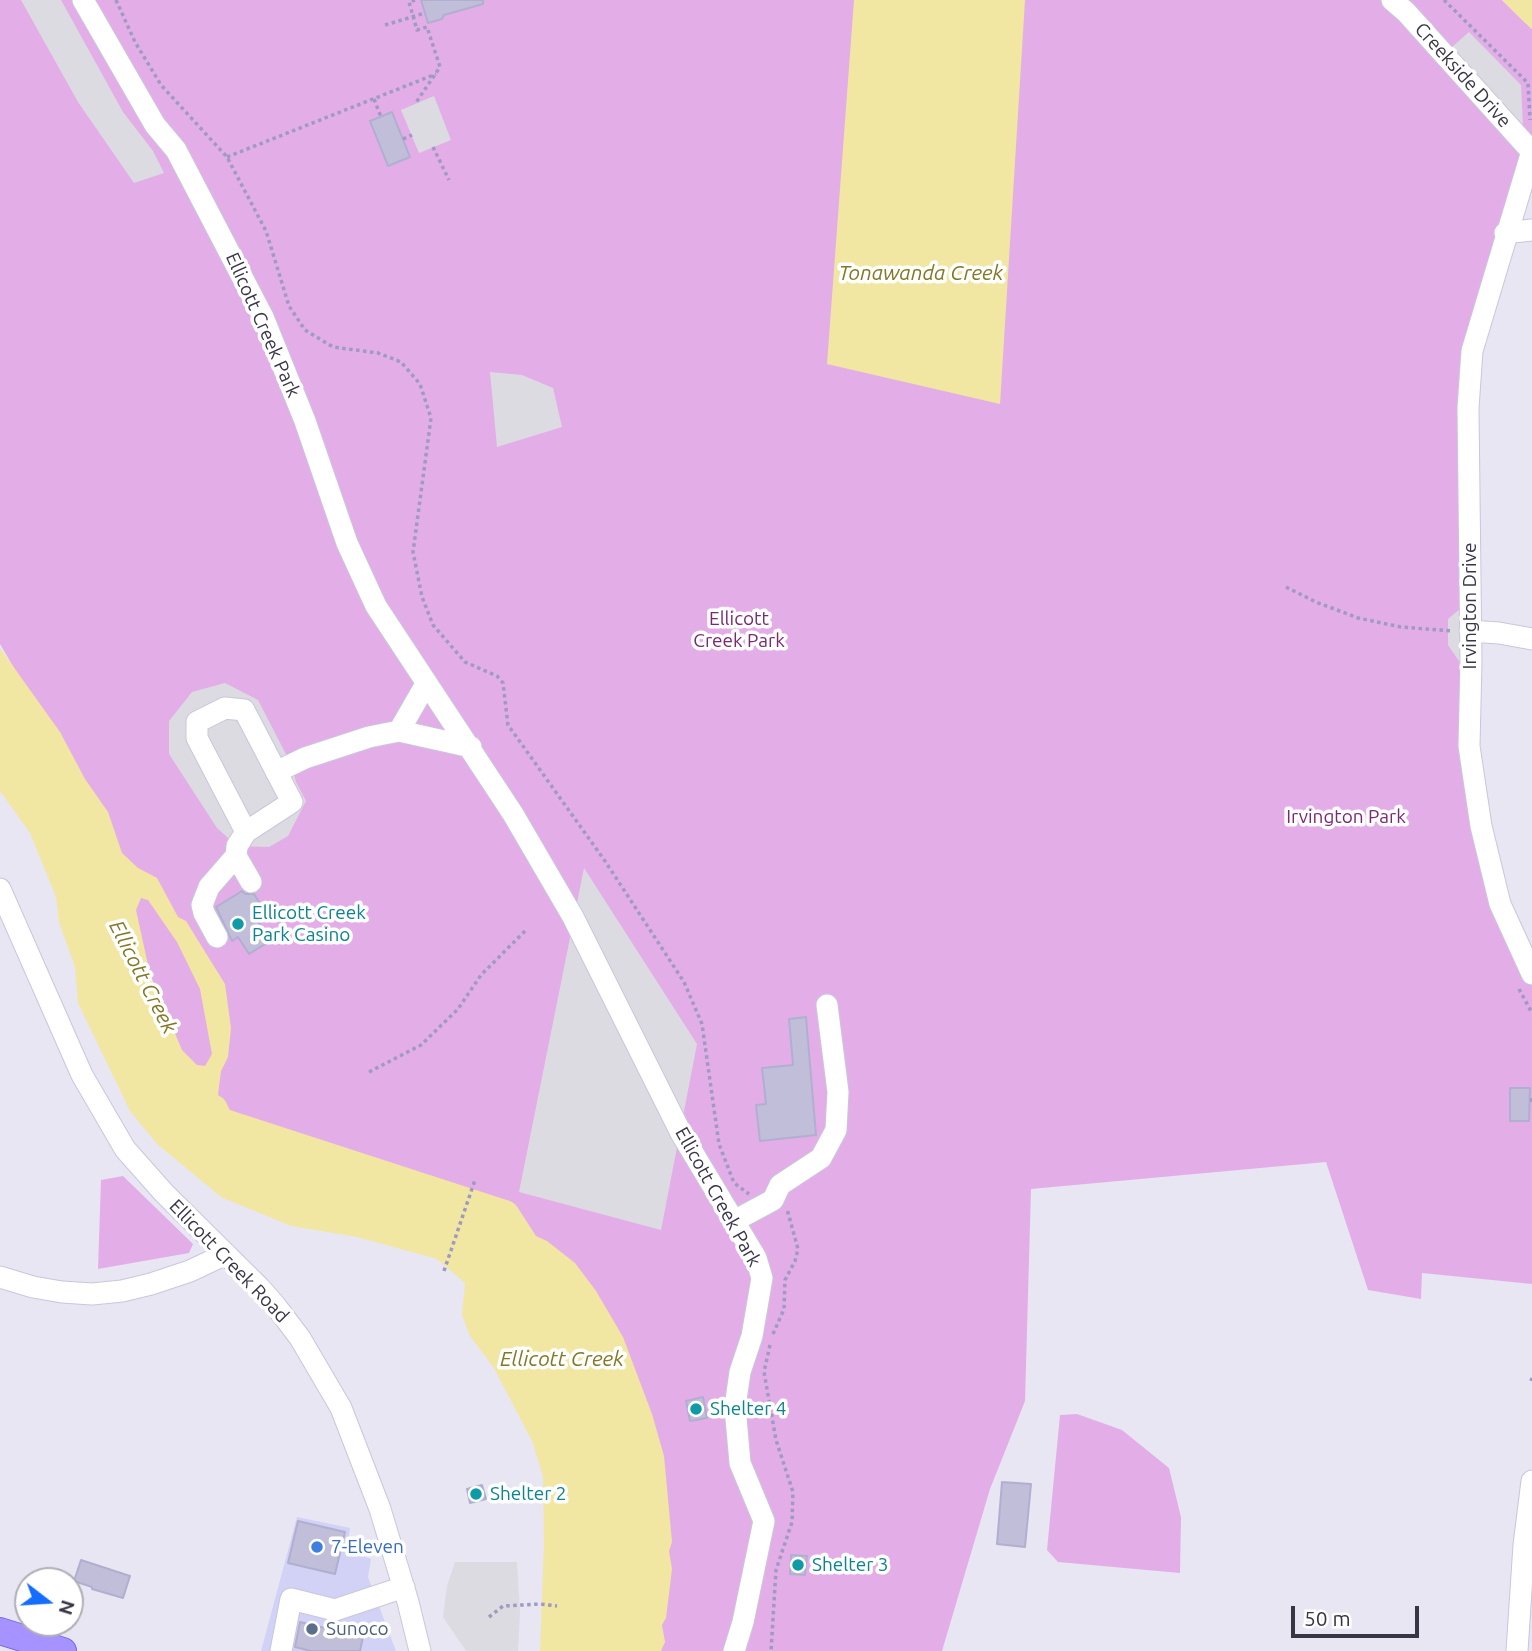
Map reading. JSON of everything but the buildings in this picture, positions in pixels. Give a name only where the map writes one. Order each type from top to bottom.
[{"type":"main road","points":[[6,1639],[63,1651]]},
{"type":"street","name":"Ellicott Creek Park","points":[[83,0],[155,125],[176,150],[263,317],[306,421],[347,543],[376,606],[513,814],[573,918],[681,1133],[756,1258],[762,1278],[752,1336],[740,1372],[735,1406],[740,1464],[764,1521],[743,1622],[734,1651]]},
{"type":"street","name":"Creekside Drive","points":[[1392,0],[1406,12],[1532,151]]},
{"type":"street","name":"Irvington Drive","points":[[1532,151],[1505,233],[1472,351],[1468,408],[1469,746],[1481,826],[1500,904],[1532,974]]},
{"type":"street","points":[[1505,233],[1532,230]]},
{"type":"street","points":[[1470,631],[1532,639]]},
{"type":"street","points":[[399,731],[426,684]]},
{"type":"street","points":[[217,937],[202,905],[209,887],[236,856],[237,846],[246,832],[292,802],[244,710],[225,708],[197,722],[197,738],[246,832]]},
{"type":"street","points":[[276,772],[305,758],[369,737],[399,731],[471,747]]},
{"type":"street","points":[[236,856],[251,882]]},
{"type":"street","name":"Ellicott Creek Road","points":[[0,889],[82,1075],[125,1149],[164,1193],[260,1288],[300,1338],[341,1408],[368,1474],[404,1587],[419,1648]]},
{"type":"street","points":[[734,1221],[774,1200],[780,1185],[821,1158],[836,1130],[838,1092],[827,1005]]},
{"type":"street","points":[[0,1277],[62,1292],[112,1292],[150,1284],[190,1271],[226,1254]]},
{"type":"street","points":[[1517,1651],[1524,1545],[1532,1481]]},
{"type":"street","points":[[281,1651],[291,1599],[335,1610],[404,1587]]},
{"type":"path","points":[[116,0],[135,43],[161,85],[227,156],[266,231],[289,306],[305,330],[333,347],[378,353],[401,362],[420,384],[431,418],[412,552],[422,597],[433,625],[465,662],[497,676],[503,683],[508,726],[605,862],[684,982],[702,1024],[719,1144],[734,1183],[753,1197],[774,1200],[787,1206],[799,1249],[785,1280],[784,1309],[773,1332],[764,1372],[776,1440],[793,1492],[792,1522],[776,1570],[771,1651]]},
{"type":"path","points":[[415,0],[408,2],[412,17],[417,30],[429,27],[440,67],[415,104]]},
{"type":"path","points":[[1444,0],[1528,83],[1530,127]]},
{"type":"path","points":[[385,25],[425,13]]},
{"type":"path","points":[[227,156],[436,74]]},
{"type":"path","points":[[374,98],[381,117]]},
{"type":"path","points":[[403,139],[412,135]]},
{"type":"path","points":[[433,147],[449,180]]},
{"type":"path","points":[[1286,587],[1358,618],[1401,627],[1470,631]]},
{"type":"path","points":[[369,1072],[421,1045],[458,1009],[481,975],[525,931]]},
{"type":"path","points":[[444,1271],[475,1180]]},
{"type":"path","points":[[489,1617],[503,1606],[557,1606]]},
{"type":"shaded area","points":[[21,0],[61,0],[123,112],[153,151],[164,173],[134,183],[78,102]]},
{"type":"shaded area","points":[[1469,32],[1521,85],[1523,127],[1452,47]]},
{"type":"shaded area","points":[[434,96],[451,140],[419,153],[401,110]]},
{"type":"shaded area","points":[[490,372],[522,375],[553,388],[562,427],[497,447]]},
{"type":"shaded area","points":[[1461,608],[1461,664],[1448,645],[1448,619]]},
{"type":"shaded area","points":[[225,683],[258,700],[291,764],[296,782],[306,801],[288,836],[269,847],[237,846],[217,828],[169,754],[169,721],[192,692]]},
{"type":"shaded area","points":[[584,868],[697,1044],[661,1230],[519,1192]]},
{"type":"shaded area","points":[[297,1517],[350,1528],[347,1551],[371,1559],[368,1577],[396,1651],[261,1651]]},
{"type":"shaded area","points":[[455,1562],[517,1562],[520,1612],[518,1651],[466,1651],[443,1617],[447,1586]]},
{"type":"green space","name":"Ellicott Creek Park","points":[[0,0],[1502,0],[1532,29],[1532,152],[1472,351],[1481,826],[1532,974],[1532,1284],[1422,1273],[1421,1299],[1368,1290],[1326,1162],[1031,1189],[1025,1401],[990,1489],[942,1651],[597,1651],[622,1400],[504,1216],[218,1123],[110,913],[44,719],[0,644]]},
{"type":"green space","points":[[123,1176],[193,1244],[189,1253],[98,1269],[101,1180]]},
{"type":"green space","points":[[1077,1414],[1122,1430],[1169,1468],[1181,1517],[1180,1573],[1058,1562],[1047,1550],[1060,1415]]},
{"type":"water","name":"Tonawanda Creek","points":[[854,0],[1025,0],[1000,404],[827,364]]},
{"type":"water","points":[[1502,0],[1532,0],[1532,29],[1522,20]]},
{"type":"water","name":"Ellicott Creek","points":[[0,648],[60,732],[85,779],[108,812],[122,853],[138,868],[157,878],[178,917],[186,921],[225,984],[231,1028],[228,1057],[221,1071],[218,1094],[223,1108],[251,1138],[280,1155],[339,1171],[355,1165],[417,1183],[547,1241],[575,1263],[596,1291],[623,1337],[652,1414],[664,1456],[672,1569],[666,1618],[662,1625],[665,1642],[661,1651],[540,1651],[544,1543],[543,1476],[532,1441],[494,1368],[470,1336],[462,1315],[465,1283],[437,1259],[357,1237],[291,1226],[221,1197],[157,1144],[130,1111],[78,1003],[75,967],[59,922],[56,897],[30,833],[0,791]],"holes":[[[141,898],[148,900],[177,942],[200,989],[212,1054],[205,1066],[197,1065],[182,1050],[150,974],[136,910]]]},
{"type":"waterway","name":"Ellicott Creek","points":[[212,1110],[218,1123],[504,1216],[531,1258]]},
{"type":"place","name":"Ellicott Creek Park Casino","points":[[238,924]]},
{"type":"place","name":"Shelter 4","points":[[696,1409]]},
{"type":"place","name":"Shelter 2","points":[[476,1494]]},
{"type":"place","name":"7-Eleven","points":[[317,1547]]},
{"type":"place","name":"Shelter 3","points":[[798,1565]]},
{"type":"place","name":"Sunoco","points":[[312,1629]]},
{"type":"park label","name":"Irvington Park","points":[[1346,817]]}]
